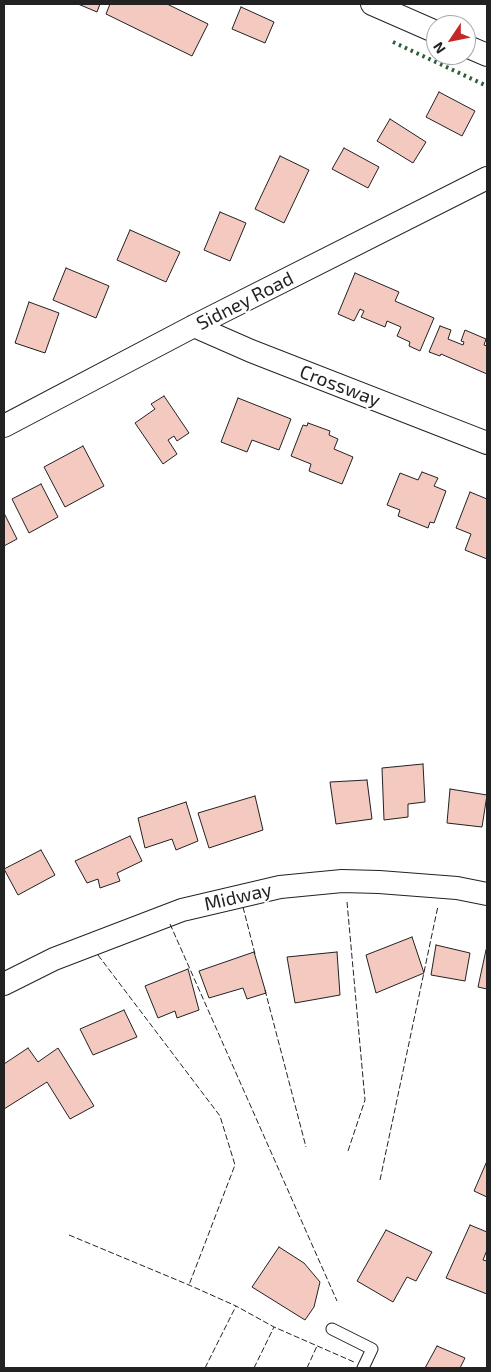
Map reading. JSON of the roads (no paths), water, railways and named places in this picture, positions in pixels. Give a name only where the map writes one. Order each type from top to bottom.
[{"type":"street","points":[[372,4],[426,28]]},
{"type":"street","name":"Sidney Road","points":[[4,426],[194,326],[487,178]]},
{"type":"street","name":"Crossway","points":[[194,326],[250,351],[487,444]]},
{"type":"street","name":"Midway","points":[[4,984],[54,959],[182,910],[280,887],[342,882],[379,882],[457,888],[487,894]]},
{"type":"lane","points":[[332,1329],[372,1349],[363,1368]]}]
